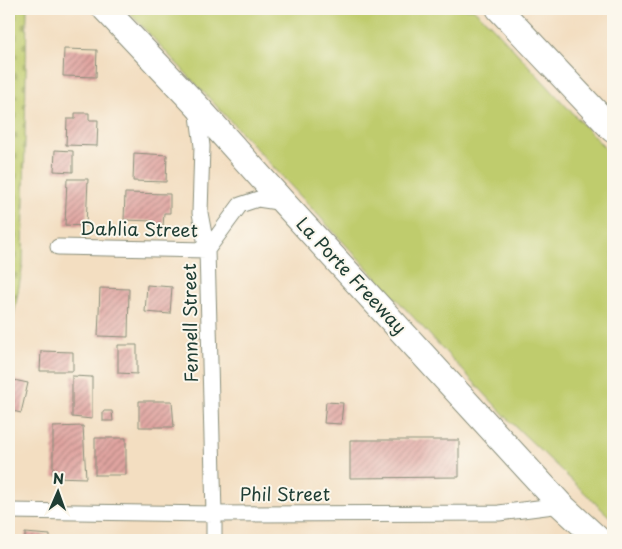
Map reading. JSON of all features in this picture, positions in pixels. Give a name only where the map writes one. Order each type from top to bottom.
[{"type":"main road","name":"La Porte Freeway","points":[[105,9],[197,106],[562,505],[599,540]]},
{"type":"main road","points":[[499,9],[613,130]]},
{"type":"street","name":"Fennell Street","points":[[197,106],[202,146],[200,213],[208,250],[214,540]]},
{"type":"street","name":"Dahlia Street","points":[[58,247],[208,250],[240,205],[258,199],[284,202]]},
{"type":"street","name":"Phil Street","points":[[9,511],[214,514],[499,513],[562,505]]},
{"type":"green space","points":[[9,9],[27,9],[23,264],[9,343]]},
{"type":"green space","points":[[126,9],[473,9],[491,25],[613,157],[613,520],[510,421]]},
{"type":"building","points":[[64,49],[97,50],[96,77],[63,76]]},
{"type":"building","points":[[75,113],[89,113],[89,120],[98,120],[97,146],[66,145],[67,119],[75,119]]},
{"type":"building","points":[[55,150],[73,151],[73,172],[54,171]]},
{"type":"building","points":[[134,153],[167,155],[166,182],[133,181]]},
{"type":"building","points":[[67,179],[88,179],[86,226],[65,225]]},
{"type":"building","points":[[125,193],[170,194],[170,213],[164,213],[163,227],[152,226],[152,221],[124,220]]},
{"type":"building","points":[[147,285],[172,287],[170,314],[145,312]]},
{"type":"building","points":[[100,288],[129,289],[128,337],[98,336]]},
{"type":"building","points":[[118,345],[137,345],[137,374],[118,373]]},
{"type":"building","points":[[41,351],[73,352],[73,371],[40,371]]},
{"type":"building","points":[[72,376],[92,377],[92,419],[72,417]]},
{"type":"building","points":[[9,379],[28,383],[21,413],[9,410]]},
{"type":"building","points":[[139,401],[172,401],[174,427],[139,427]]},
{"type":"building","points":[[326,402],[343,403],[341,424],[324,423]]},
{"type":"building","points":[[103,411],[112,411],[113,421],[103,421]]},
{"type":"building","points":[[83,426],[86,478],[53,477],[53,427]]},
{"type":"building","points":[[95,438],[126,438],[126,475],[95,475]]},
{"type":"building","points":[[350,440],[459,440],[459,477],[350,478]]},
{"type":"building","points":[[25,533],[50,535],[50,540],[25,540]]}]
